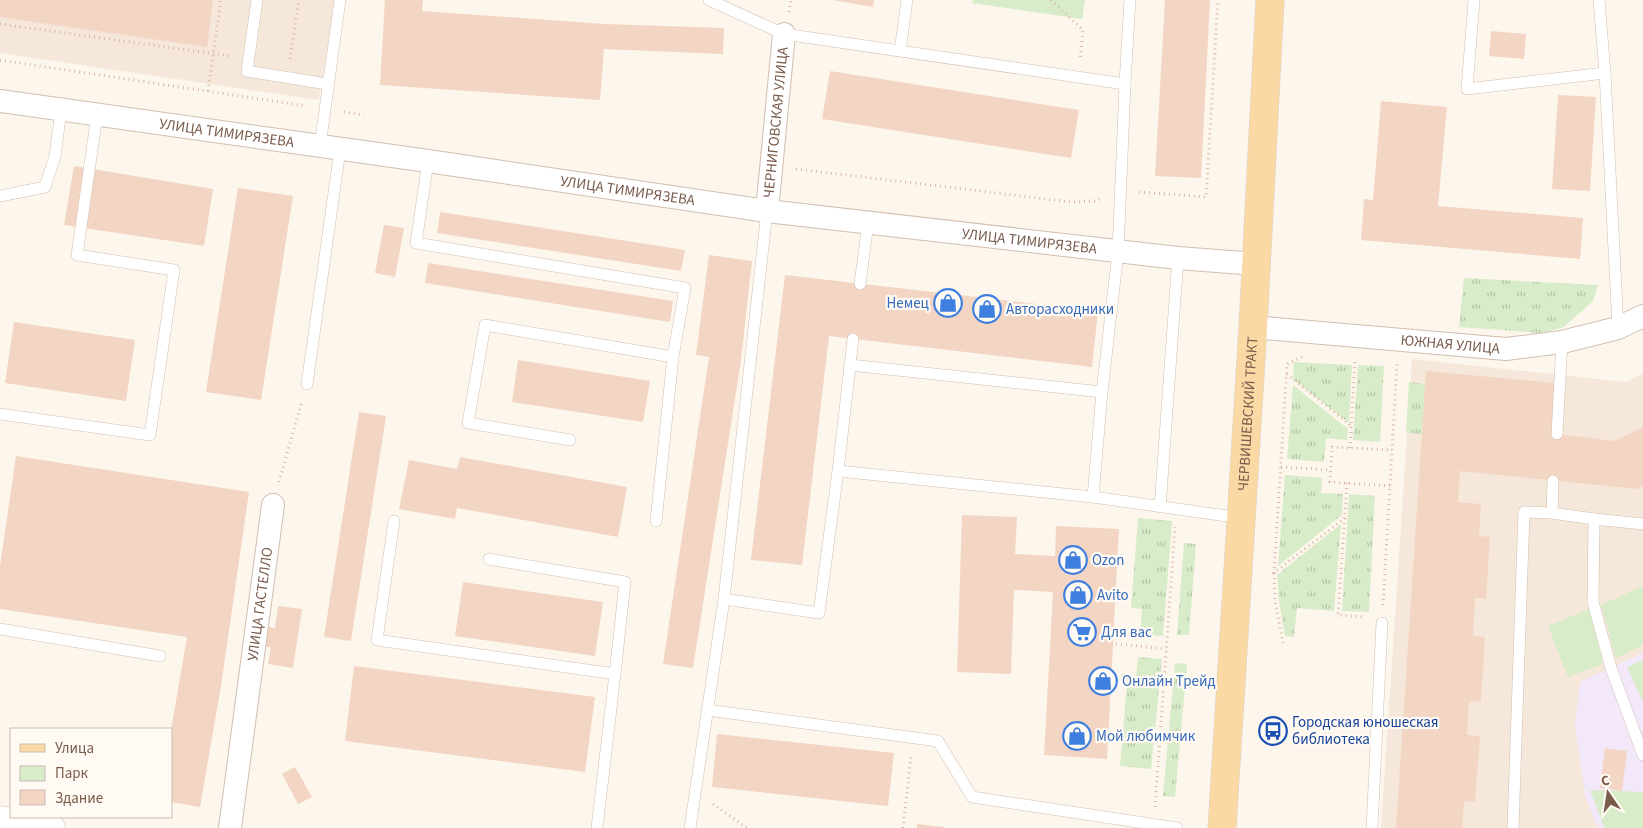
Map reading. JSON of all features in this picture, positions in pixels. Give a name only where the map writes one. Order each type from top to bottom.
[{"type":"main road","name":"ЧЕРВИШЕВСКИЙ ТРАКТ","points":[[1222,828],[1270,0]]},
{"type":"street","name":"ЧЕРНИГОВСКАЯ УЛИЦА","points":[[767,212],[784,34]]},
{"type":"street","name":"УЛИЦА ТИМИРЯЗЕВА","points":[[0,101],[428,161],[767,212],[868,222],[1118,252],[1256,264]]},
{"type":"street","name":"ЮЖНАЯ УЛИЦА","points":[[1252,326],[1506,349],[1562,342],[1618,328],[1643,316]]},
{"type":"street","name":"УЛИЦА ГАСТЕЛЛО","points":[[230,828],[273,505]]},
{"type":"street","points":[[0,820],[51,828]]},
{"type":"lane","points":[[257,0],[247,71],[327,84]]},
{"type":"lane","points":[[307,384],[330,148],[324,108],[340,0]]},
{"type":"lane","points":[[709,0],[784,34],[1125,84]]},
{"type":"lane","points":[[900,51],[907,0]]},
{"type":"lane","points":[[1093,497],[1102,392],[1118,252],[1130,0]]},
{"type":"lane","points":[[1474,0],[1467,89],[1606,73]]},
{"type":"lane","points":[[1599,0],[1606,73],[1618,328]]},
{"type":"lane","points":[[0,196],[45,187],[55,156],[61,110]]},
{"type":"lane","points":[[0,414],[150,435],[174,270],[77,255],[97,115]]},
{"type":"lane","points":[[428,161],[416,242],[686,288],[673,357],[656,521]]},
{"type":"lane","points":[[690,828],[724,599],[767,212]]},
{"type":"lane","points":[[860,284],[868,222]]},
{"type":"lane","points":[[1160,507],[1178,258]]},
{"type":"lane","points":[[570,440],[468,423],[485,325],[673,357]]},
{"type":"lane","points":[[724,599],[819,613],[853,339]]},
{"type":"lane","points":[[1557,434],[1562,342]]},
{"type":"lane","points":[[850,365],[1102,392]]},
{"type":"lane","points":[[838,471],[1093,497],[1241,518]]},
{"type":"lane","points":[[1552,481],[1552,513]]},
{"type":"lane","points":[[1514,828],[1524,512],[1552,513],[1643,524]]},
{"type":"lane","points":[[1594,519],[1593,602],[1611,668],[1642,750]]},
{"type":"lane","points":[[394,522],[377,640],[614,674]]},
{"type":"lane","points":[[489,559],[625,582],[597,828]]},
{"type":"lane","points":[[1372,828],[1382,620]]},
{"type":"lane","points":[[0,629],[160,656]]},
{"type":"lane","points":[[708,710],[938,741],[972,797],[1177,828]]},
{"type":"path","points":[[208,91],[221,0]]},
{"type":"path","points":[[0,24],[213,55],[290,61],[299,0]]},
{"type":"path","points":[[1051,0],[1084,30],[1079,78]]},
{"type":"path","points":[[771,166],[1072,202],[1095,201],[1120,191],[1206,197],[1218,0]]},
{"type":"path","points":[[0,60],[364,115]]},
{"type":"path","points":[[1283,643],[1275,601],[1274,573],[1287,374],[1288,364],[1302,357],[1310,358]]},
{"type":"path","points":[[1346,360],[1364,361]]},
{"type":"path","points":[[1350,448],[1355,360]]},
{"type":"path","points":[[1347,483],[1338,615],[1382,620],[1397,363],[1389,362]]},
{"type":"path","points":[[1287,374],[1352,427]]},
{"type":"path","points":[[273,505],[307,384]]},
{"type":"path","points":[[1390,486],[1330,482],[1332,447],[1392,450]]},
{"type":"path","points":[[1281,467],[1331,470]]},
{"type":"path","points":[[1154,824],[1176,509]]},
{"type":"path","points":[[1274,573],[1345,518]]},
{"type":"path","points":[[1116,644],[1166,649]]},
{"type":"path","points":[[903,828],[912,738]]},
{"type":"path","points":[[696,791],[747,828]]},
{"type":"shaded area","points":[[0,0],[335,0],[319,100],[0,53]]},
{"type":"shaded area","points":[[1412,359],[1625,382],[1643,374],[1643,828],[1381,828]]},
{"type":"shaded area","points":[[1643,653],[1643,828],[1598,828],[1585,796],[1575,723],[1580,682]]},
{"type":"green space","points":[[973,0],[1085,0],[1082,19],[972,3]]},
{"type":"green space","points":[[1464,278],[1598,285],[1593,301],[1564,327],[1542,333],[1459,327]]},
{"type":"green space","points":[[1294,362],[1352,365],[1349,423],[1293,379]]},
{"type":"green space","points":[[1358,365],[1384,366],[1380,442],[1353,440]]},
{"type":"green space","points":[[1409,382],[1425,384],[1422,434],[1406,433]]},
{"type":"green space","points":[[1293,385],[1348,429],[1347,440],[1326,438],[1324,462],[1287,459]]},
{"type":"green space","points":[[1285,475],[1322,478],[1321,493],[1343,494],[1342,515],[1278,566]]},
{"type":"green space","points":[[1349,494],[1375,496],[1369,612],[1342,611]]},
{"type":"green space","points":[[1138,518],[1172,521],[1163,636],[1140,634],[1142,609],[1131,608]]},
{"type":"green space","points":[[1341,524],[1334,611],[1297,608],[1294,637],[1285,636],[1277,575]]},
{"type":"green space","points":[[1184,543],[1196,544],[1189,635],[1177,635]]},
{"type":"green space","points":[[1643,586],[1643,645],[1616,658],[1601,605]]},
{"type":"green space","points":[[1589,609],[1603,664],[1568,677],[1548,626]]},
{"type":"green space","points":[[1138,657],[1162,659],[1151,769],[1120,766],[1127,683],[1135,684]]},
{"type":"green space","points":[[1643,660],[1643,702],[1627,667]]},
{"type":"green space","points":[[1175,663],[1187,664],[1175,797],[1163,796]]},
{"type":"green space","points":[[1590,790],[1643,792],[1643,828],[1604,828]]},
{"type":"building","points":[[0,0],[213,0],[207,47],[0,17]]},
{"type":"building","points":[[385,0],[423,0],[422,11],[605,24],[724,28],[723,54],[604,49],[600,100],[380,85]]},
{"type":"building","points":[[833,0],[874,0],[873,7]]},
{"type":"building","points":[[1165,0],[1210,0],[1201,178],[1155,176]]},
{"type":"building","points":[[1491,31],[1526,34],[1524,59],[1489,56]]},
{"type":"building","points":[[830,71],[1079,110],[1071,158],[822,119]]},
{"type":"building","points":[[1558,95],[1596,97],[1590,191],[1552,189]]},
{"type":"building","points":[[1381,101],[1447,107],[1438,206],[1583,218],[1580,259],[1361,240],[1364,199],[1373,200]]},
{"type":"building","points":[[74,166],[213,189],[204,246],[64,225]]},
{"type":"building","points":[[238,188],[293,196],[261,400],[206,392]]},
{"type":"building","points":[[440,212],[685,250],[681,271],[437,233]]},
{"type":"building","points":[[384,225],[404,228],[395,277],[375,273]]},
{"type":"building","points":[[709,255],[752,261],[741,360],[693,668],[663,664],[709,357],[716,358],[696,355]]},
{"type":"building","points":[[428,263],[673,301],[670,322],[425,283]]},
{"type":"building","points":[[785,275],[1098,311],[1092,367],[829,336],[802,565],[751,560]]},
{"type":"building","points":[[14,322],[135,340],[126,401],[5,383]]},
{"type":"building","points":[[518,360],[650,381],[643,422],[512,402]]},
{"type":"building","points":[[1426,371],[1555,383],[1552,433],[1614,441],[1643,427],[1643,486],[1637,489],[1460,471],[1458,502],[1481,504],[1479,536],[1490,537],[1486,599],[1475,598],[1473,636],[1485,637],[1481,702],[1469,701],[1467,735],[1480,736],[1475,802],[1464,801],[1462,828],[1396,828]]},
{"type":"building","points":[[359,412],[386,416],[351,641],[324,637]]},
{"type":"building","points":[[16,456],[249,492],[221,686],[200,807],[172,802],[171,728],[187,637],[0,609],[0,566]]},
{"type":"building","points":[[460,457],[627,487],[618,537],[457,508],[455,519],[399,509],[409,460],[457,469]]},
{"type":"building","name":"Для вас","points":[[962,515],[1017,517],[1015,554],[1055,556],[1056,526],[1119,529],[1107,759],[1044,755],[1053,592],[1014,590],[1011,674],[957,672]]},
{"type":"building","points":[[463,582],[603,602],[595,656],[455,636]]},
{"type":"building","points":[[278,606],[302,609],[293,668],[268,664],[271,647],[265,647],[268,627],[275,628]]},
{"type":"building","points":[[354,666],[595,697],[585,772],[345,741]]},
{"type":"building","points":[[717,734],[894,753],[888,806],[712,787]]},
{"type":"building","points":[[1605,748],[1627,751],[1622,791],[1600,788]]},
{"type":"building","points":[[295,767],[312,797],[298,804],[282,774]]},
{"type":"building","points":[[917,824],[944,827],[944,828],[917,828]]},
{"type":"place","name":"Немец","points":[[948,303]]},
{"type":"place","name":"Авторасходники","points":[[987,309]]},
{"type":"place","name":"Ozon","points":[[1073,560]]},
{"type":"place","name":"Avito","points":[[1078,595]]},
{"type":"place","name":"Для вас","points":[[1082,632]]},
{"type":"place","name":"Онлайн Трейд","points":[[1103,681]]},
{"type":"place","name":"Городская юношеская библиотека","points":[[1273,731]]},
{"type":"place","name":"Мой любимчик","points":[[1077,736]]}]
